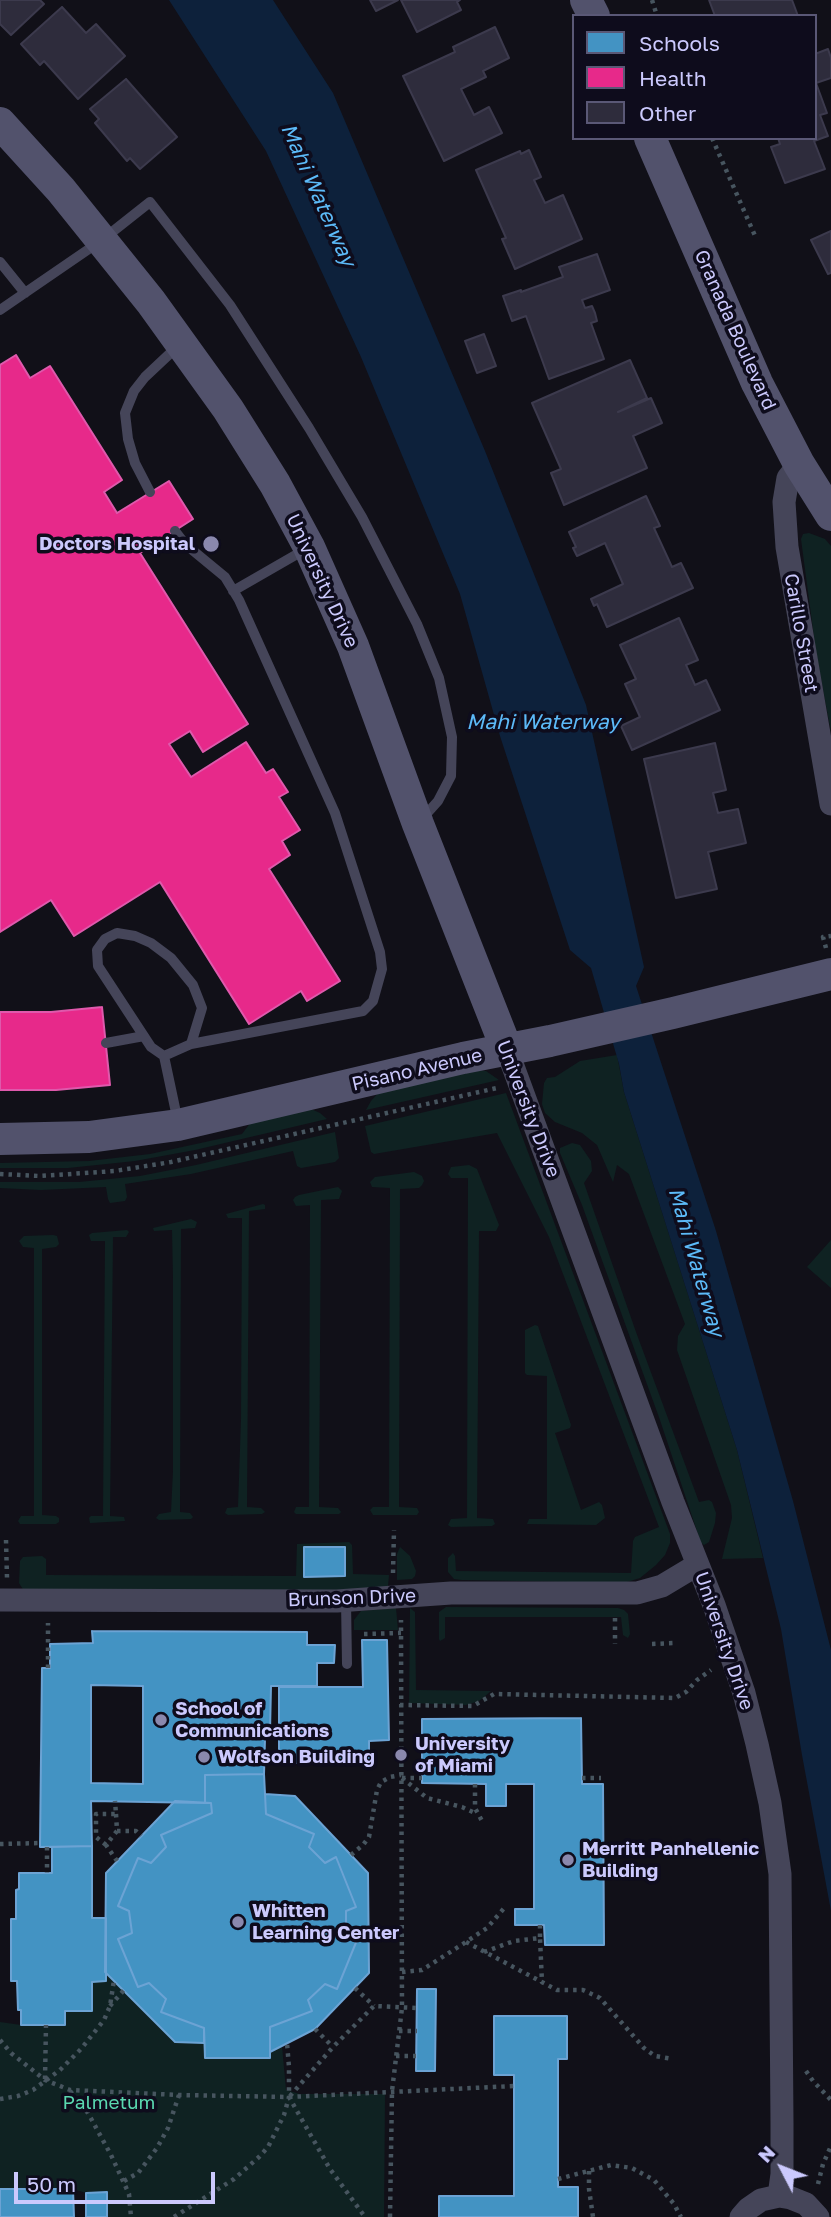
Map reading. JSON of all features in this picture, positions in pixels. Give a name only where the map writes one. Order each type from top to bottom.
[{"type":"street","name":"University Drive","points":[[0,123],[102,240],[181,343],[257,453],[309,547],[354,646],[418,824],[507,1050],[714,1605],[758,1744],[780,1874],[782,2174],[779,2196]]},
{"type":"street","name":"Granada Boulevard","points":[[651,140],[757,383],[799,464],[831,515]]},
{"type":"street","name":"Carillo Street","points":[[799,464],[788,478],[786,490],[787,547],[831,804]]},
{"type":"street","name":"Pisano Avenue","points":[[0,1139],[89,1137],[178,1125],[463,1058],[673,1013],[829,962]]},
{"type":"street","name":"Brunson Drive","points":[[0,1600],[346,1601],[451,1593],[637,1593],[662,1586],[697,1565]]},
{"type":"street","points":[[741,2217],[761,2200],[779,2196],[806,2204],[818,2217]]},
{"type":"lane","points":[[0,310],[102,240],[150,202],[230,305],[309,428],[362,517],[417,624],[439,678],[452,737],[451,776],[438,801],[418,824]]},
{"type":"lane","points":[[0,262],[25,293]]},
{"type":"lane","points":[[150,492],[131,451],[125,413],[139,384],[181,343]]},
{"type":"lane","points":[[164,1056],[191,1044],[363,1011],[373,1001],[383,969],[380,952],[335,813],[233,591],[225,577],[185,544],[175,531]]},
{"type":"lane","points":[[233,591],[309,547]]},
{"type":"lane","points":[[178,1125],[164,1056],[151,1047],[98,966],[97,950],[104,939],[117,933],[135,936],[151,943],[171,958],[193,985],[202,1009],[191,1044]]},
{"type":"lane","points":[[106,1043],[144,1036]]},
{"type":"lane","points":[[346,1601],[347,1664]]},
{"type":"path","points":[[713,140],[756,238]]},
{"type":"path","points":[[829,962],[824,937],[831,936]]},
{"type":"path","points":[[0,1174],[40,1176],[115,1171],[171,1162],[504,1087]]},
{"type":"path","points":[[393,1580],[394,1530]]},
{"type":"path","points":[[6,1540],[7,1558]]},
{"type":"path","points":[[48,1600],[48,1668]]},
{"type":"path","points":[[615,1617],[615,1644]]},
{"type":"path","points":[[390,2217],[392,2091],[402,2008],[401,1620]]},
{"type":"path","points":[[356,1634],[401,1633]]},
{"type":"path","points":[[652,1644],[675,1643]]},
{"type":"path","points":[[400,1705],[473,1706],[494,1694],[675,1698],[686,1692],[707,1672],[718,1668]]},
{"type":"path","points":[[401,1776],[427,1798],[477,1814]]},
{"type":"path","points":[[351,1855],[369,1837],[377,1790],[381,1782],[390,1777],[422,1778]]},
{"type":"path","points":[[582,1779],[601,1778]]},
{"type":"path","points":[[475,1784],[475,1808],[482,1821]]},
{"type":"path","points":[[106,1845],[117,1831],[116,1801]]},
{"type":"path","points":[[116,1814],[96,1814],[96,1837],[106,1845],[117,1861]]},
{"type":"path","points":[[117,1831],[136,1831],[141,1836]]},
{"type":"path","points":[[0,1844],[41,1843]]},
{"type":"path","points":[[47,1847],[47,1873]]},
{"type":"path","points":[[402,1972],[422,1970],[487,1928],[506,1906]]},
{"type":"path","points":[[540,1925],[542,1983]]},
{"type":"path","points":[[484,1952],[514,1941],[540,1938]]},
{"type":"path","points":[[466,1942],[557,1990],[583,1990],[600,1998],[644,2048],[655,2056],[673,2059]]},
{"type":"path","points":[[0,2099],[33,2090],[60,2070],[104,2020],[110,2006],[114,1980]]},
{"type":"path","points":[[355,1988],[374,2006],[416,2008]]},
{"type":"path","points":[[110,2006],[124,1990]]},
{"type":"path","points":[[289,2096],[374,2006]]},
{"type":"path","points":[[45,2080],[46,2025]]},
{"type":"path","points":[[315,2029],[333,2047]]},
{"type":"path","points":[[399,2031],[416,2031]]},
{"type":"path","points":[[0,2040],[11,2053],[45,2080],[70,2090],[289,2096],[514,2086]]},
{"type":"path","points":[[174,2217],[233,2179],[259,2157],[275,2136],[289,2096],[286,2043]]},
{"type":"path","points":[[396,2056],[416,2056]]},
{"type":"path","points":[[70,2090],[98,2130],[124,2182],[131,2217]]},
{"type":"path","points":[[124,2182],[138,2173],[157,2148],[168,2128],[179,2095]]},
{"type":"path","points":[[289,2096],[330,2169],[365,2217]]},
{"type":"path","points":[[817,2188],[818,2176],[831,2146]]},
{"type":"path","points":[[558,2179],[611,2165],[632,2168],[654,2180],[681,2217]]},
{"type":"path","points":[[589,2171],[593,2217]]},
{"type":"green space","points":[[809,533],[825,539],[831,546],[831,732],[816,652],[801,539],[803,534]]},
{"type":"green space","points":[[617,1055],[624,1092],[737,1450],[763,1558],[722,1559],[732,1518],[731,1505],[677,1350],[678,1336],[685,1324],[629,1174],[617,1165],[613,1182],[597,1145],[582,1133],[555,1122],[545,1113],[542,1104],[547,1078],[555,1077],[580,1061]]},
{"type":"green space","points":[[477,1070],[486,1071],[499,1080],[366,1110],[379,1092]]},
{"type":"green space","points":[[506,1093],[670,1534],[665,1555],[656,1565],[640,1578],[624,1583],[462,1580],[454,1579],[448,1572],[448,1558],[453,1553],[456,1571],[631,1573],[635,1537],[659,1527],[549,1237],[497,1133],[374,1154],[371,1152],[365,1126]]},
{"type":"green space","points":[[311,1109],[327,1119],[135,1161],[68,1168],[0,1168],[0,1163],[89,1161],[150,1154],[242,1134],[251,1122]]},
{"type":"green space","points":[[335,1132],[339,1158],[335,1162],[301,1168],[297,1166],[293,1151],[191,1174],[125,1184],[125,1201],[110,1203],[106,1187],[41,1190],[0,1188],[0,1182],[79,1182],[140,1176]]},
{"type":"green space","points":[[572,1143],[580,1145],[591,1161],[592,1171],[584,1183],[699,1502],[709,1500],[716,1513],[709,1542],[704,1545],[701,1543],[660,1420],[582,1205],[560,1153],[560,1148]]},
{"type":"green space","points":[[469,1165],[477,1169],[499,1225],[496,1231],[479,1231],[477,1518],[493,1519],[495,1524],[451,1527],[448,1525],[451,1519],[467,1518],[468,1178],[451,1178],[448,1174],[451,1167]]},
{"type":"green space","points":[[414,1172],[422,1176],[422,1185],[419,1188],[400,1189],[399,1507],[417,1508],[419,1512],[417,1515],[373,1515],[370,1510],[373,1507],[389,1507],[390,1188],[372,1187],[370,1182],[375,1177]]},
{"type":"green space","points":[[338,1187],[342,1191],[339,1199],[321,1200],[319,1507],[338,1508],[341,1512],[296,1514],[296,1507],[309,1507],[310,1205],[296,1206],[293,1200],[299,1195]]},
{"type":"green space","points":[[263,1204],[265,1209],[249,1211],[247,1507],[261,1508],[265,1512],[228,1515],[225,1513],[227,1508],[238,1507],[242,1218],[228,1218],[226,1214]]},
{"type":"green space","points":[[191,1219],[197,1222],[195,1228],[181,1229],[180,1512],[190,1513],[193,1517],[159,1520],[156,1518],[159,1514],[171,1512],[173,1278],[172,1230],[154,1231],[153,1228]]},
{"type":"green space","points":[[127,1230],[129,1232],[126,1237],[113,1237],[110,1516],[124,1517],[125,1521],[90,1523],[91,1516],[103,1516],[105,1241],[91,1241],[89,1235]]},
{"type":"green space","points":[[24,1236],[57,1236],[59,1244],[42,1249],[42,1515],[56,1516],[59,1522],[20,1524],[18,1521],[21,1516],[34,1516],[34,1248],[23,1247],[19,1241]]},
{"type":"green space","points":[[831,1240],[831,1288],[807,1267]]},
{"type":"green space","points":[[538,1326],[571,1425],[570,1428],[555,1433],[581,1510],[599,1502],[602,1505],[605,1518],[596,1525],[527,1524],[529,1519],[547,1519],[547,1376],[525,1373],[525,1330]]},
{"type":"green space","points":[[349,1542],[352,1545],[353,1574],[389,1575],[388,1586],[379,1591],[24,1591],[19,1583],[20,1561],[23,1557],[42,1556],[46,1559],[46,1575],[296,1576],[297,1544]],"holes":[[[304,1547],[345,1547],[345,1576],[304,1577]]]},
{"type":"green space","points":[[400,1547],[410,1556],[416,1571],[412,1579],[397,1580],[397,1554]]},
{"type":"green space","points":[[446,1607],[618,1608],[628,1614],[630,1634],[628,1638],[623,1635],[621,1617],[445,1617],[445,1638],[440,1641],[439,1612]]},
{"type":"green space","points":[[396,1608],[398,1630],[354,1630],[354,1620],[361,1611]]},
{"type":"green space","points":[[410,1608],[415,1612],[416,1690],[491,1691],[479,1701],[466,1705],[409,1703]]},
{"type":"green space","name":"Palmetum","points":[[105,1972],[175,2042],[204,2043],[205,2058],[270,2058],[270,2052],[282,2046],[286,2090],[300,2094],[385,2094],[384,2217],[107,2217],[107,2192],[0,2189],[0,2022],[65,2025],[65,2011],[92,1982],[105,1981]]},
{"type":"water","name":"Mahi Waterway","points":[[169,0],[273,0],[333,93],[485,451],[586,705],[644,967],[636,986],[716,1231],[793,1501],[831,1650],[831,1911],[781,1629],[737,1450],[624,1092],[619,1064],[591,968],[570,950],[500,736],[460,594],[361,357],[266,151]]},
{"type":"building: Schools","points":[[304,1547],[345,1547],[345,1576],[304,1577]]},
{"type":"building: Schools","name":"Wolfson Building","points":[[92,1631],[307,1632],[307,1645],[335,1645],[334,1663],[317,1663],[317,1686],[271,1686],[270,1732],[265,1739],[264,1774],[205,1775],[205,1803],[91,1801],[92,1846],[40,1847],[42,1668],[50,1668],[50,1644],[93,1643]],"holes":[[[91,1685],[143,1686],[143,1784],[91,1783]]]},
{"type":"building: Schools","points":[[362,1640],[387,1640],[389,1740],[369,1741],[369,1763],[279,1763],[279,1687],[363,1687]]},
{"type":"building: Schools","name":"Merritt Panhellenic Building","points":[[581,1718],[582,1784],[603,1784],[604,1945],[545,1945],[544,1925],[515,1925],[515,1909],[534,1909],[534,1784],[506,1784],[506,1806],[486,1806],[486,1784],[422,1783],[422,1719]]},
{"type":"building: Schools","name":"Whitten Learning Center","points":[[264,1774],[266,1814],[314,1834],[309,1847],[325,1863],[336,1857],[356,1907],[346,1911],[346,1935],[357,1940],[337,1989],[325,1984],[308,2000],[312,2011],[270,2027],[270,2058],[205,2058],[204,2028],[161,2012],[166,1999],[149,1983],[138,1987],[118,1939],[132,1933],[129,1911],[118,1906],[138,1858],[151,1863],[166,1847],[161,1835],[212,1813],[211,1803],[205,1803],[205,1775]]},
{"type":"building: Schools","points":[[265,1794],[295,1796],[368,1873],[369,1973],[315,2029],[270,2052],[270,2027],[312,2011],[308,2000],[325,1984],[337,1989],[357,1940],[346,1935],[346,1911],[356,1907],[336,1857],[325,1863],[309,1847],[314,1834],[266,1814]]},
{"type":"building: Schools","points":[[175,1801],[211,1803],[212,1813],[161,1835],[166,1847],[151,1863],[138,1858],[118,1906],[129,1911],[132,1933],[118,1939],[138,1987],[149,1983],[166,1999],[161,2012],[204,2028],[204,2043],[175,2042],[105,1972],[106,1873]]},
{"type":"building: Schools","points":[[92,1846],[92,1918],[106,1918],[106,1981],[92,1982],[92,2011],[65,2011],[65,2025],[21,2025],[17,1981],[11,1981],[11,1919],[16,1919],[19,1873],[52,1873],[52,1847]]},
{"type":"building: Schools","points":[[417,1989],[436,1989],[435,2071],[416,2071]]},
{"type":"building: Schools","points":[[494,2016],[567,2016],[567,2059],[558,2059],[558,2187],[578,2187],[578,2217],[439,2217],[439,2196],[514,2196],[514,2075],[494,2075]]},
{"type":"building: Schools","points":[[0,2189],[73,2189],[74,2217],[0,2217]]},
{"type":"building: Schools","points":[[107,2192],[107,2217],[86,2217],[86,2193]]},
{"type":"building: Health","points":[[16,355],[30,378],[50,366],[122,480],[104,492],[117,513],[169,481],[193,519],[140,553],[248,724],[203,752],[190,731],[169,744],[191,777],[246,742],[266,773],[273,769],[288,792],[279,797],[300,830],[282,841],[290,855],[269,869],[340,981],[307,1001],[301,991],[249,1024],[160,882],[74,936],[51,900],[0,932],[0,365]]},
{"type":"building: Health","points":[[102,1007],[110,1085],[56,1090],[0,1090],[0,1012],[51,1012]]},
{"type":"building: Other","points":[[0,0],[40,0],[44,4],[11,35],[0,24]]},
{"type":"building: Other","points":[[370,0],[398,0],[376,11]]},
{"type":"building: Other","points":[[401,0],[460,0],[457,2],[461,10],[417,32]]},
{"type":"building: Other","points":[[709,0],[792,0],[797,14],[714,14]]},
{"type":"building: Other","points":[[62,7],[86,33],[96,24],[125,56],[78,99],[44,61],[40,65],[21,44]]},
{"type":"building: Other","points":[[495,27],[509,58],[483,71],[486,77],[461,89],[474,115],[489,107],[502,133],[444,161],[403,76],[455,52],[453,47]]},
{"type":"building: Other","points":[[828,49],[831,78],[817,83],[817,53]]},
{"type":"building: Other","points":[[126,79],[177,137],[140,169],[130,158],[127,161],[95,123],[99,119],[90,109]]},
{"type":"building: Other","points":[[817,86],[827,113],[820,115],[828,136],[817,140]]},
{"type":"building: Other","points":[[779,140],[817,140],[814,141],[825,169],[785,183],[771,147],[780,144]]},
{"type":"building: Other","points":[[529,150],[541,177],[534,180],[545,203],[563,195],[582,239],[515,269],[502,239],[506,238],[476,170],[520,151],[521,154]]},
{"type":"building: Other","points":[[831,231],[831,273],[828,274],[811,240]]},
{"type":"building: Other","points":[[597,254],[610,290],[582,300],[585,308],[592,306],[595,313],[597,321],[591,323],[604,359],[549,379],[526,316],[512,321],[503,296],[563,277],[559,267]]},
{"type":"building: Other","points":[[484,334],[496,366],[477,373],[465,341]]},
{"type":"building: Other","points":[[630,360],[647,398],[618,412],[651,398],[662,423],[633,436],[647,468],[564,505],[551,473],[561,469],[532,403]]},
{"type":"building: Other","points":[[646,496],[660,526],[654,528],[672,567],[681,563],[693,588],[607,627],[597,604],[594,606],[591,599],[623,584],[605,543],[577,556],[569,532]]},
{"type":"building: Other","points":[[679,618],[698,660],[686,665],[695,685],[706,680],[720,710],[632,750],[621,726],[640,717],[625,684],[636,679],[620,645]]},
{"type":"building: Other","points":[[715,743],[726,790],[713,793],[718,813],[738,809],[746,843],[708,852],[717,889],[676,898],[644,759]]},
{"type":"place","name":"Doctors Hospital","points":[[211,544]]},
{"type":"place","name":"School of Communications","points":[[161,1720]]},
{"type":"place","name":"University of Miami","points":[[401,1755]]},
{"type":"place","name":"Wolfson Building","points":[[204,1757]]},
{"type":"place","name":"Merritt Panhellenic Building","points":[[568,1860]]},
{"type":"place","name":"Whitten Learning Center","points":[[238,1922]]}]
